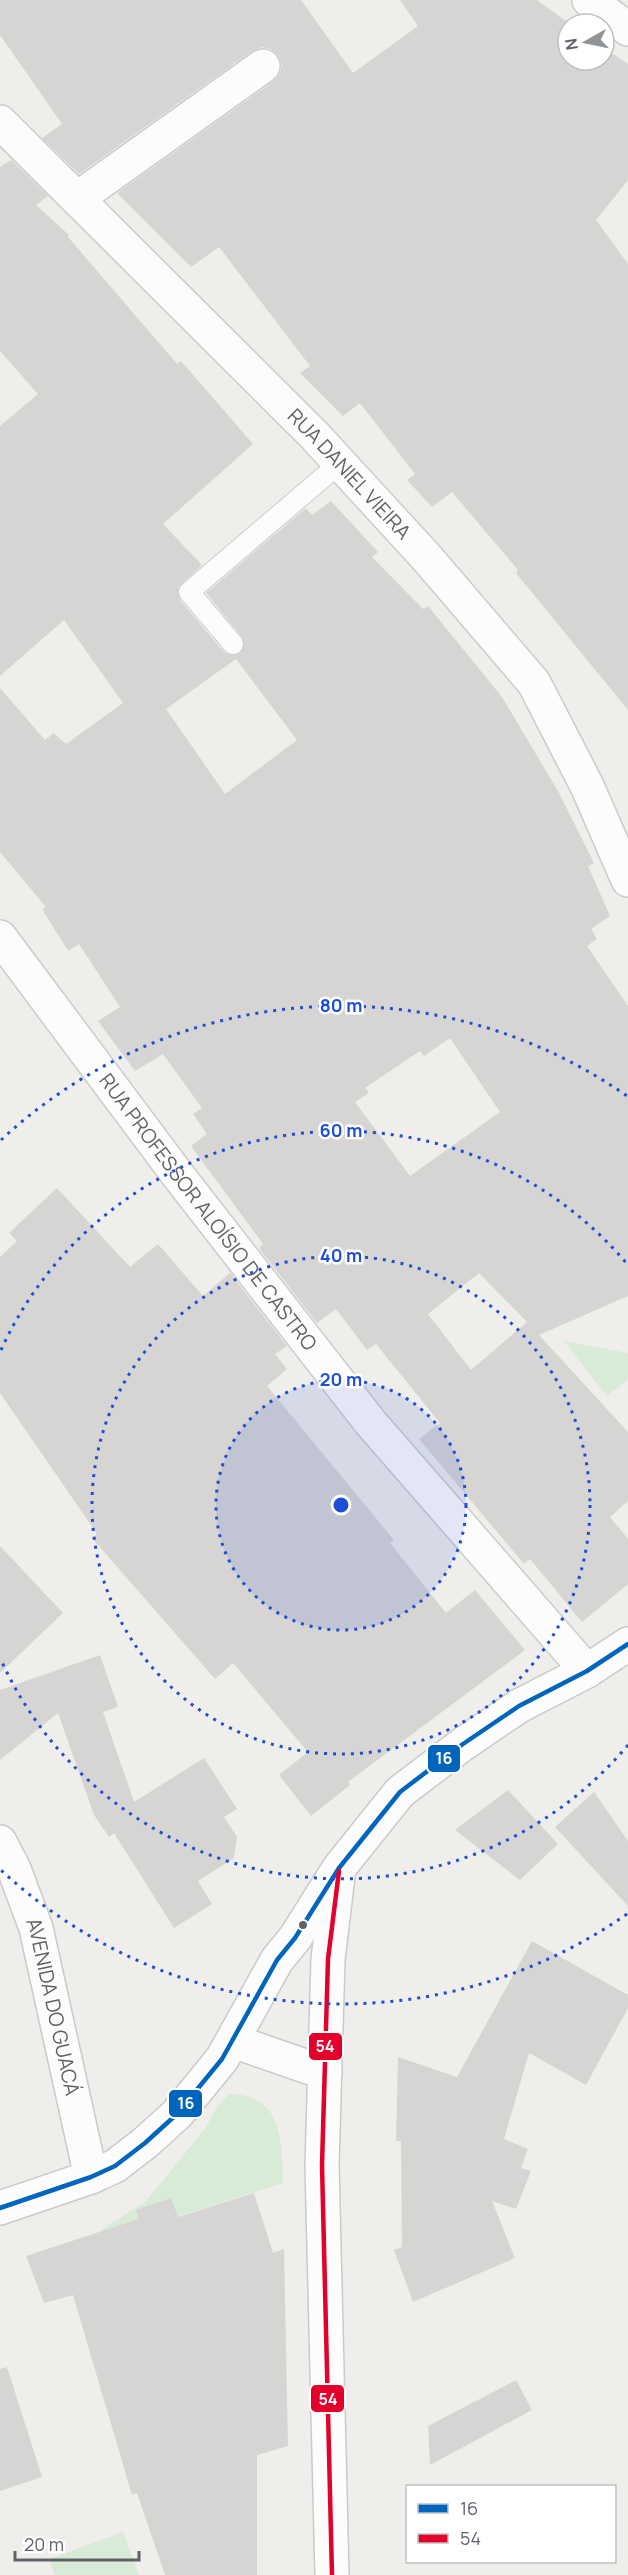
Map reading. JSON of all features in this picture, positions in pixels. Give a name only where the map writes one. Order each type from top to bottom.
[{"type":"street","points":[[589,0],[628,29]]},
{"type":"street","points":[[78,198],[263,66]]},
{"type":"street","name":"RUA DANIEL VIEIRA","points":[[0,122],[340,463],[427,558],[534,683],[587,786],[628,880]]},
{"type":"street","name":"RUA PROFESSOR ALOÍSIO DE CASTRO","points":[[0,937],[177,1174],[370,1422],[588,1671]]},
{"type":"street","points":[[0,2208],[91,2177],[115,2166],[145,2143],[177,2114],[222,2059],[278,1960],[295,1938],[339,1868],[400,1792],[463,1744],[519,1706],[588,1671],[628,1644]]},
{"type":"street","name":"AVENIDA DO GUACÁ","points":[[0,1842],[14,1869],[36,1928],[91,2177]]},
{"type":"street","points":[[332,2575],[322,2164],[328,1959],[339,1868]]},
{"type":"street","points":[[233,2041],[325,2073]]},
{"type":"lane","points":[[233,645],[189,592],[340,463]]},
{"type":"green space","points":[[564,1341],[628,1353],[628,1379],[607,1396]]},
{"type":"green space","points":[[229,2094],[247,2096],[260,2102],[270,2111],[280,2137],[283,2183],[99,2241],[97,2233],[145,2202],[205,2129],[217,2107]]},
{"type":"green space","points":[[123,2532],[139,2575],[55,2575],[49,2559]]},
{"type":"building","points":[[0,0],[301,0],[353,73],[418,26],[400,0],[537,0],[556,14],[556,72],[616,72],[616,56],[628,64],[628,180],[596,220],[628,264],[628,710],[516,573],[518,570],[452,492],[432,507],[407,480],[415,474],[360,403],[343,416],[300,373],[310,366],[219,247],[191,267],[117,193],[274,81],[280,74],[282,65],[278,55],[271,49],[262,47],[252,51],[79,174],[42,138],[62,124],[0,35]]},
{"type":"building","points":[[11,160],[48,196],[36,205],[69,235],[68,237],[177,364],[181,361],[253,444],[163,524],[202,565],[178,587],[180,600],[224,652],[230,655],[240,653],[244,647],[242,637],[206,593],[306,508],[312,515],[331,501],[378,552],[372,557],[423,609],[428,606],[502,697],[558,791],[594,863],[588,866],[610,916],[591,929],[597,939],[587,946],[628,1006],[628,1296],[539,1335],[628,1432],[628,1501],[610,1517],[628,1539],[628,1584],[582,1622],[530,1559],[524,1564],[419,1439],[440,1423],[376,1344],[367,1350],[336,1309],[317,1323],[259,1248],[263,1244],[191,1146],[207,1134],[193,1114],[202,1108],[163,1054],[135,1071],[98,1021],[120,1007],[79,944],[68,951],[42,909],[46,907],[0,852],[0,688],[45,740],[54,733],[66,744],[123,703],[64,620],[0,676],[0,426],[38,394],[0,351],[0,167]],"holes":[[[236,659],[297,740],[225,794],[166,709]],[[450,1038],[500,1112],[410,1176],[355,1102],[369,1093],[365,1088],[420,1051],[424,1056]],[[479,1273],[527,1322],[471,1370],[428,1314]]]},
{"type":"building","points":[[57,1188],[130,1267],[158,1244],[203,1296],[230,1273],[287,1346],[275,1354],[287,1369],[267,1386],[394,1540],[390,1543],[446,1613],[475,1590],[525,1650],[348,1782],[350,1785],[311,1816],[279,1775],[308,1752],[233,1663],[215,1679],[92,1538],[97,1534],[0,1393],[0,1257],[17,1241],[9,1233]]},
{"type":"building","points":[[0,1546],[63,1613],[0,1673]]},
{"type":"building","points":[[100,1655],[118,1707],[103,1712],[134,1802],[204,1758],[237,1809],[224,1817],[237,1837],[234,1858],[198,1881],[212,1904],[174,1928],[114,1833],[109,1837],[94,1815],[58,1713],[0,1760],[0,1690]]},
{"type":"building","points":[[508,1790],[558,1844],[520,1880],[455,1830]]},
{"type":"building","points":[[594,1792],[628,1841],[628,1906],[555,1827]]},
{"type":"building","points":[[532,1941],[628,1995],[628,2008],[586,2085],[529,2053],[504,2139],[528,2149],[521,2168],[531,2171],[516,2209],[492,2201],[515,2258],[413,2302],[394,2250],[402,2247],[401,2141],[396,2141],[398,2057],[457,2077]]},
{"type":"building","points":[[254,2193],[273,2253],[284,2249],[288,2446],[257,2455],[257,2575],[165,2575],[137,2493],[132,2495],[73,2295],[44,2303],[26,2256],[139,2219],[136,2210],[171,2198],[178,2217]]},
{"type":"building","points":[[7,2367],[42,2477],[0,2491],[0,2369]]},
{"type":"building","points":[[516,2380],[532,2410],[430,2465],[428,2426]]},
{"type":"transit line","name":"16","points":[[0,2208],[91,2177],[115,2166],[145,2143],[177,2114],[222,2059],[277,1960],[295,1938],[339,1868],[400,1792],[463,1744],[519,1706],[587,1671],[628,1644]]},
{"type":"transit line","name":"54","points":[[332,2575],[322,2165],[328,1959],[339,1871]]}]
